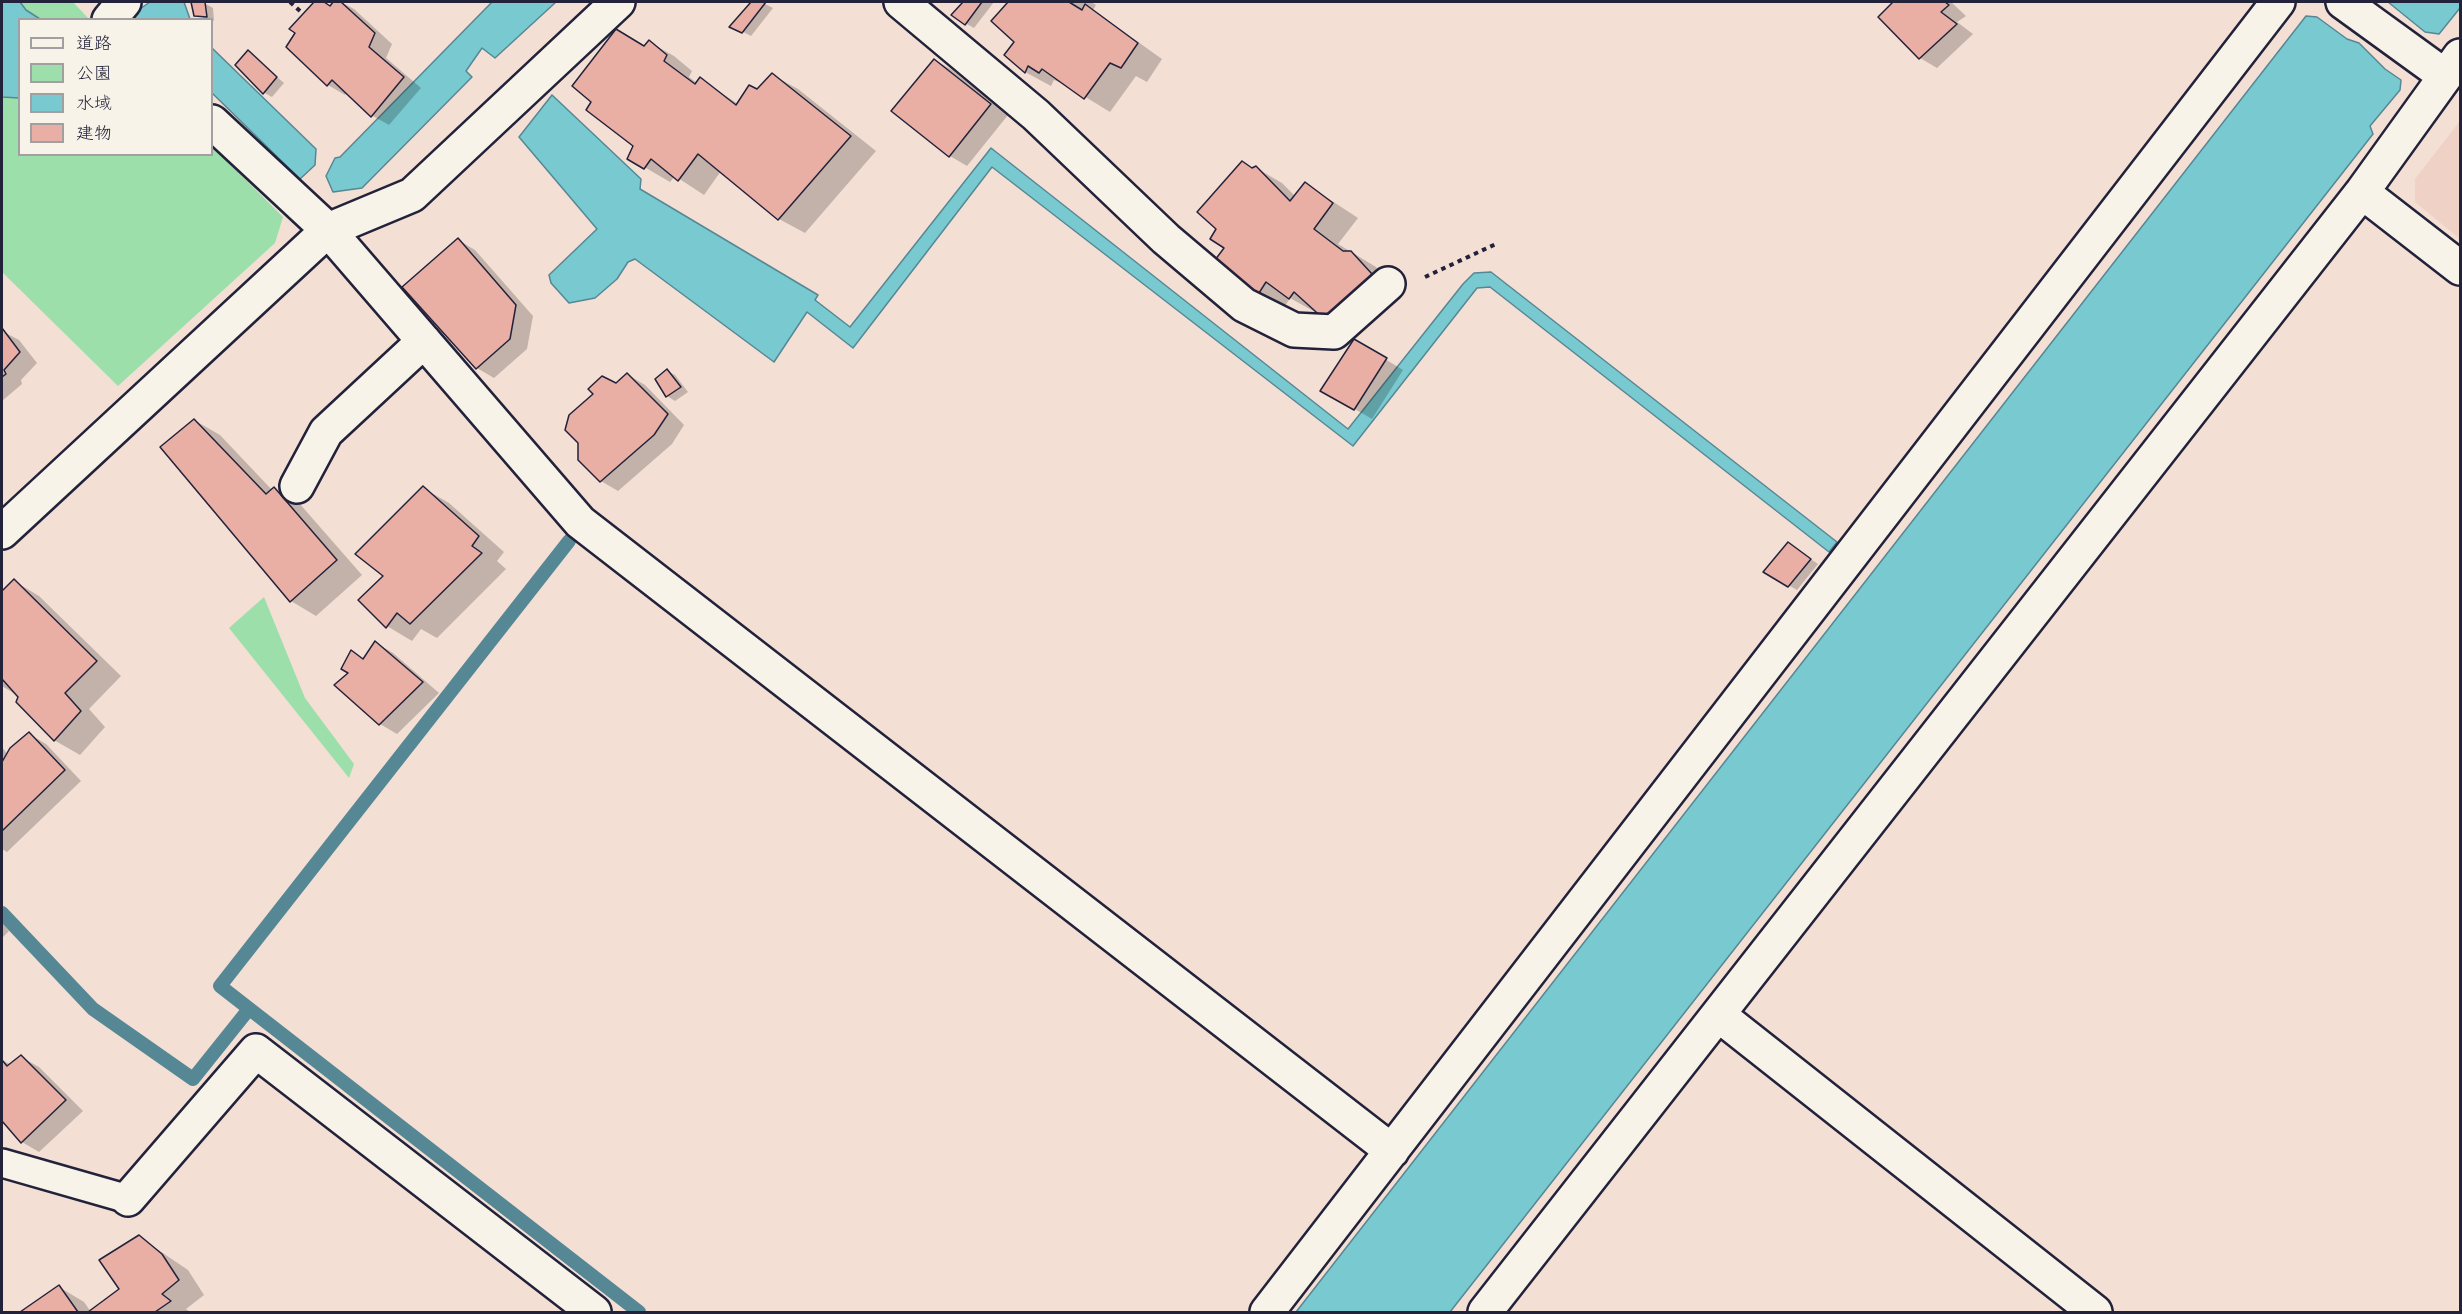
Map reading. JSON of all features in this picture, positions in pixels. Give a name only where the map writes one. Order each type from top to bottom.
[{"type":"street","points":[[91,2],[101,18]]},
{"type":"street","points":[[111,18],[124,2]]},
{"type":"street","points":[[2,532],[328,230],[412,195],[618,2]]},
{"type":"street","points":[[901,2],[1036,115],[1166,239],[1244,305],[1294,330],[1334,332],[1388,284]]},
{"type":"street","points":[[1267,1312],[2278,2]]},
{"type":"street","points":[[1485,1312],[1720,1016],[2362,192],[2444,64],[2343,2]]},
{"type":"street","points":[[213,123],[328,230],[580,522],[1392,1151]]},
{"type":"street","points":[[2362,192],[2460,268]]},
{"type":"street","points":[[297,486],[326,432],[424,341]]},
{"type":"street","points":[[1720,1016],[2095,1312]]},
{"type":"street","points":[[128,1199],[256,1051],[594,1312]]},
{"type":"lane","points":[[2,1163],[128,1199]]},
{"type":"path","points":[[291,2],[302,12]]},
{"type":"path","points":[[1388,284],[1430,276],[1498,243]]},
{"type":"shaded area","points":[[2460,121],[2460,239],[2415,202],[2415,179]]},
{"type":"green space","points":[[2,2],[73,2],[88,18],[18,18],[18,156],[213,156],[213,147],[283,217],[275,243],[118,386],[2,272]]},
{"type":"green space","points":[[264,597],[305,698],[354,764],[349,778],[229,628]]},
{"type":"water","points":[[2,2],[20,2],[26,10],[38,18],[18,18],[18,98],[2,97]]},
{"type":"water","points":[[150,2],[184,2],[190,18],[134,18],[131,15]]},
{"type":"water","points":[[492,2],[556,2],[495,58],[482,48],[466,71],[472,77],[362,188],[333,192],[326,176],[335,158],[340,157]]},
{"type":"water","points":[[2388,2],[2460,2],[2460,8],[2439,34],[2425,32]]},
{"type":"water","points":[[2306,16],[2317,17],[2347,39],[2359,43],[2385,69],[2401,80],[2400,90],[2370,126],[2373,134],[1450,1312],[1296,1312]]},
{"type":"water","points":[[213,49],[316,149],[315,165],[300,179],[213,94]]},
{"type":"water","points":[[552,95],[641,179],[640,189],[818,295],[815,300],[850,327],[991,148],[1348,429],[1463,284],[1474,273],[1491,272],[1837,542],[1829,552],[1490,287],[1477,288],[1353,446],[992,167],[853,348],[807,312],[774,362],[635,259],[628,262],[617,279],[595,298],[569,303],[551,283],[549,275],[597,229],[519,137]]},
{"type":"building","points":[[191,2],[205,2],[207,17],[194,16]]},
{"type":"building","points":[[314,2],[324,2],[330,6],[333,2],[341,2],[375,33],[369,47],[404,77],[371,117],[332,80],[327,86],[286,47],[295,33],[289,29]]},
{"type":"building","points":[[751,2],[766,2],[742,33],[729,27]]},
{"type":"building","points":[[963,2],[982,2],[965,25],[951,15]]},
{"type":"building","points":[[1008,2],[1069,2],[1082,10],[1085,4],[1138,43],[1121,68],[1110,63],[1084,99],[1042,69],[1039,73],[1028,66],[1025,73],[1004,55],[1014,42],[991,21]]},
{"type":"building","points":[[1893,2],[1945,2],[1949,5],[1941,12],[1957,24],[1919,59],[1878,17]]},
{"type":"building","points":[[616,29],[644,46],[649,40],[667,55],[664,61],[695,84],[700,77],[736,105],[749,85],[757,89],[772,73],[851,136],[778,220],[698,154],[678,181],[651,159],[644,169],[627,159],[633,146],[586,110],[591,102],[572,86]]},
{"type":"building","points":[[248,50],[277,77],[263,94],[235,65]]},
{"type":"building","points":[[934,59],[991,104],[949,157],[891,111]]},
{"type":"building","points":[[1242,161],[1252,168],[1256,166],[1290,201],[1305,182],[1333,203],[1314,229],[1343,251],[1351,251],[1372,274],[1326,321],[1294,292],[1289,299],[1266,282],[1259,293],[1255,291],[1250,299],[1212,264],[1224,248],[1210,239],[1216,229],[1197,212]]},
{"type":"building","points":[[458,238],[516,305],[510,339],[476,369],[402,287]]},
{"type":"building","points":[[2,328],[20,352],[4,370],[6,374],[2,377]]},
{"type":"building","points":[[1354,339],[1387,358],[1354,410],[1320,391]]},
{"type":"building","points":[[667,369],[681,387],[666,397],[655,379]]},
{"type":"building","points":[[627,373],[668,414],[654,435],[600,482],[578,460],[578,443],[565,430],[569,415],[593,394],[588,389],[602,376],[616,383]]},
{"type":"building","points":[[194,419],[266,494],[274,487],[337,560],[290,602],[160,447]]},
{"type":"building","points":[[423,486],[479,536],[472,546],[482,553],[410,624],[397,613],[386,628],[358,600],[383,576],[355,554]]},
{"type":"building","points":[[1788,542],[1811,559],[1788,587],[1763,572]]},
{"type":"building","points":[[14,579],[97,661],[65,693],[81,711],[54,741],[16,702],[18,697],[2,679],[2,591]]},
{"type":"building","points":[[375,641],[423,682],[379,725],[334,685],[348,673],[341,669],[351,650],[363,659]]},
{"type":"building","points":[[29,732],[65,770],[2,831],[2,762],[10,748]]},
{"type":"building","points":[[21,1055],[66,1100],[21,1143],[2,1121],[2,1060],[7,1066]]},
{"type":"building","points":[[139,1235],[162,1254],[179,1280],[162,1294],[171,1301],[155,1312],[88,1312],[119,1289],[99,1260]]},
{"type":"building","points":[[59,1285],[78,1312],[20,1312]]},
{"type":"waterway","points":[[569,541],[220,986],[639,1312]]},
{"type":"waterway","points":[[2,913],[93,1009],[193,1079],[249,1009]]}]
